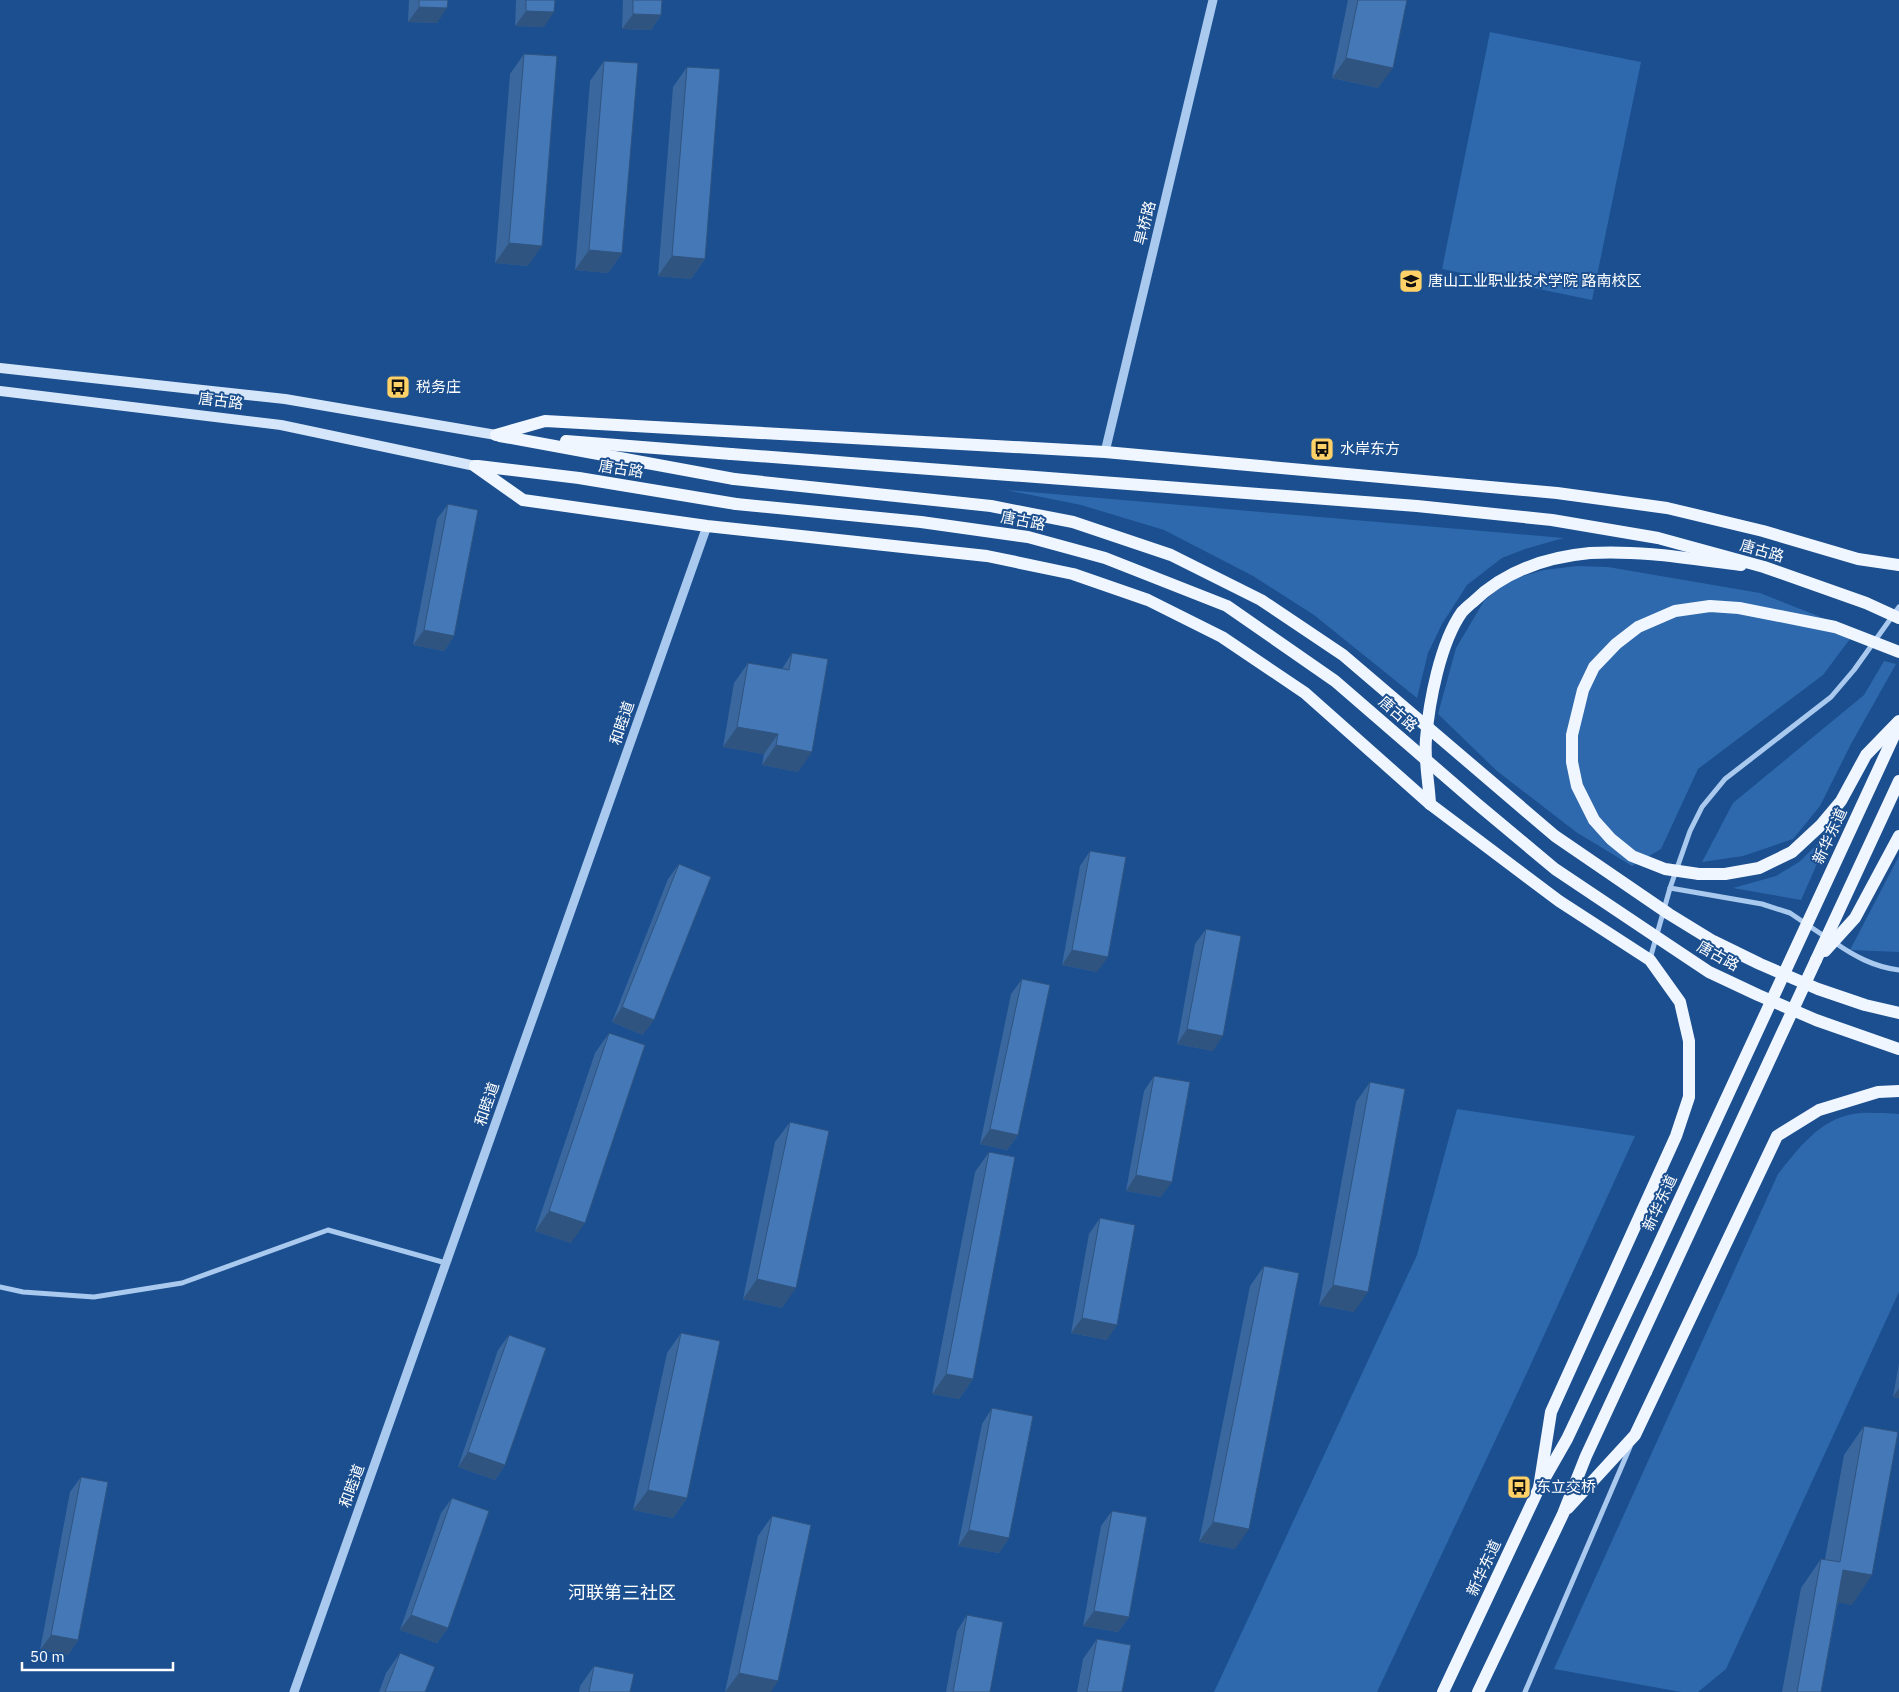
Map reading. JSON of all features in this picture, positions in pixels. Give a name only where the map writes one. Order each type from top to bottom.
[{"type":"main road","name":"唐古路","points":[[0,368],[285,399],[496,435],[1418,506],[1552,520],[1658,538],[1764,568],[1866,603],[1899,618]]},
{"type":"main road","name":"唐古路","points":[[0,391],[281,425],[475,466],[580,478],[736,504],[921,522],[1028,537],[1105,558],[1227,606],[1334,680],[1469,797],[1555,868],[1710,972],[1816,1020],[1899,1049]]},
{"type":"main road","points":[[496,435],[546,421],[1104,452],[1557,493],[1668,508],[1763,531],[1858,559],[1899,565]]},
{"type":"main road","points":[[496,435],[734,479],[991,506],[1073,522],[1171,555],[1261,600],[1343,655],[1555,836],[1669,914],[1713,941],[1818,989],[1865,1005],[1899,1013]]},
{"type":"main road","points":[[475,466],[523,500],[707,526],[987,556],[1073,574],[1148,600],[1222,637],[1305,693],[1430,804],[1559,901],[1650,960],[1680,1002],[1689,1041],[1689,1097],[1676,1136],[1551,1412],[1539,1488]]},
{"type":"main road","points":[[1430,804],[1426,741],[1434,686],[1446,644],[1462,612],[1484,591],[1510,574],[1545,561],[1589,553],[1647,554],[1764,568]]},
{"type":"main road","points":[[1899,652],[1835,627],[1740,608],[1710,606],[1675,611],[1638,627],[1616,644],[1594,667],[1583,690],[1572,736],[1572,762],[1577,786],[1594,820],[1611,839],[1632,856],[1665,869],[1699,874],[1725,874],[1759,868],[1792,852],[1820,826],[1841,801],[1866,755],[1899,723]]},
{"type":"main road","name":"新华东道","points":[[1443,1692],[1539,1488],[1567,1439],[1646,1272],[1899,723]]},
{"type":"main road","points":[[1478,1692],[1563,1514],[1586,1456],[1899,781]]},
{"type":"main road","points":[[1816,960],[1855,918],[1899,836]]},
{"type":"main road","points":[[1563,1514],[1635,1435],[1777,1136],[1819,1110],[1878,1092],[1899,1091]]},
{"type":"street","name":"旱桥路","points":[[1104,452],[1213,0]]},
{"type":"street","name":"和睦道","points":[[294,1692],[707,526]]},
{"type":"street","points":[[1650,960],[1670,888],[1690,831],[1702,807],[1725,780],[1831,697],[1854,670],[1899,607]]},
{"type":"street","points":[[1670,888],[1762,904],[1790,912],[1856,958],[1885,968],[1899,970]]},
{"type":"street","points":[[0,1287],[23,1292],[94,1296],[182,1283],[328,1230],[446,1263]]},
{"type":"street","points":[[1525,1692],[1635,1435]]},
{"type":"shaded area","points":[[1490,32],[1641,62],[1592,300],[1442,269]]},
{"type":"shaded area","points":[[1006,490],[1564,538],[1525,549],[1502,558],[1467,585],[1442,624],[1428,653],[1417,698],[1314,615],[1253,576],[1164,530],[1081,505]]},
{"type":"shaded area","points":[[1577,566],[1608,567],[1760,593],[1856,631],[1823,675],[1698,769],[1661,849],[1632,866],[1576,832],[1497,771],[1438,714],[1456,648],[1484,601],[1509,580],[1544,570]]},
{"type":"shaded area","points":[[1884,661],[1896,664],[1851,744],[1820,806],[1793,839],[1743,856],[1702,862],[1733,803],[1864,695]]},
{"type":"shaded area","points":[[1832,830],[1801,900],[1733,888],[1776,876],[1799,862]]},
{"type":"shaded area","points":[[1899,856],[1899,952],[1850,950]]},
{"type":"shaded area","points":[[1457,1109],[1635,1136],[1525,1377],[1377,1692],[1214,1692],[1417,1255]]},
{"type":"shaded area","points":[[1853,1114],[1899,1114],[1899,1292],[1726,1669],[1698,1692],[1681,1692],[1554,1669],[1778,1174],[1810,1137],[1830,1122]]},
{"type":"building","points":[[419,0],[448,0],[447,8],[419,7]]},
{"type":"building","points":[[526,0],[555,0],[554,12],[526,11]]},
{"type":"building","points":[[633,0],[662,0],[661,15],[633,14]]},
{"type":"building","points":[[1358,0],[1407,0],[1393,68],[1346,58]]},
{"type":"building","points":[[524,54],[557,56],[542,246],[509,243]]},
{"type":"building","points":[[604,61],[638,63],[622,253],[589,250]]},
{"type":"building","points":[[687,67],[720,69],[705,259],[672,256]]},
{"type":"building","points":[[448,504],[478,510],[454,636],[424,630]]},
{"type":"building","points":[[792,653],[828,659],[812,752],[776,745],[778,734],[737,727],[748,663],[789,670]]},
{"type":"building","points":[[1090,851],[1126,857],[1108,957],[1072,950]]},
{"type":"building","points":[[679,864],[711,877],[654,1020],[622,1007]]},
{"type":"building","points":[[1206,929],[1241,936],[1223,1036],[1187,1029]]},
{"type":"building","points":[[1022,979],[1050,985],[1018,1135],[990,1129]]},
{"type":"building","points":[[609,1033],[645,1045],[585,1223],[549,1211]]},
{"type":"building","points":[[1154,1076],[1190,1082],[1172,1182],[1136,1175]]},
{"type":"building","points":[[1370,1082],[1405,1089],[1368,1292],[1333,1285]]},
{"type":"building","points":[[790,1122],[829,1131],[796,1288],[757,1279]]},
{"type":"building","points":[[989,1152],[1015,1157],[973,1379],[946,1374]]},
{"type":"building","points":[[1100,1218],[1135,1225],[1117,1325],[1082,1318]]},
{"type":"building","points":[[1264,1266],[1299,1273],[1249,1529],[1213,1522]]},
{"type":"building","points":[[681,1333],[720,1341],[687,1498],[648,1490]]},
{"type":"building","points":[[509,1335],[546,1348],[505,1465],[468,1452]]},
{"type":"building","points":[[992,1408],[1033,1416],[1009,1538],[969,1530]]},
{"type":"building","points":[[1864,1426],[1898,1432],[1872,1575],[1843,1570],[1821,1692],[1797,1692],[1821,1559],[1840,1562]]},
{"type":"building","points":[[81,1477],[108,1482],[78,1640],[51,1635]]},
{"type":"building","points":[[452,1498],[489,1511],[448,1628],[411,1615]]},
{"type":"building","points":[[1112,1511],[1147,1517],[1129,1617],[1094,1611]]},
{"type":"building","points":[[772,1516],[811,1525],[778,1681],[739,1673]]},
{"type":"building","points":[[967,1615],[1003,1622],[990,1692],[953,1692]]},
{"type":"building","points":[[1097,1639],[1131,1645],[1122,1692],[1087,1692]]},
{"type":"building","points":[[400,1653],[435,1667],[425,1692],[385,1692]]},
{"type":"building","points":[[594,1666],[634,1674],[630,1692],[589,1692]]},
{"type":"place","name":"唐山工业职业技术学院 路南校区","points":[[1411,281]]},
{"type":"place","name":"税务庄","points":[[398,387]]},
{"type":"place","name":"水岸东方","points":[[1322,449]]},
{"type":"place","name":"东立交桥","points":[[1519,1487]]},
{"type":"district","name":"河联第三社区","points":[[622,1593]]}]
